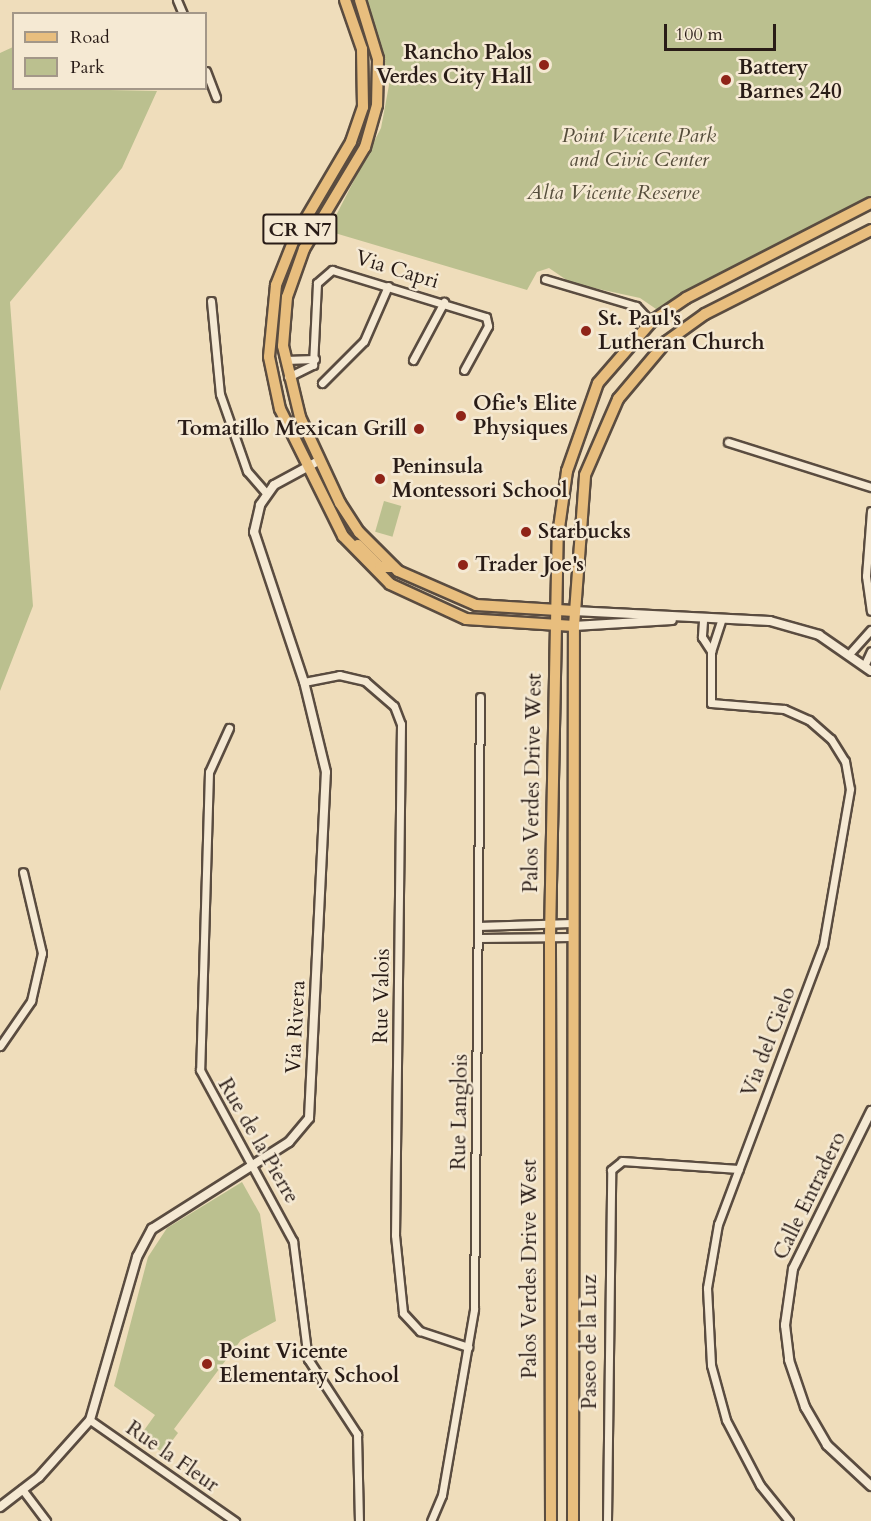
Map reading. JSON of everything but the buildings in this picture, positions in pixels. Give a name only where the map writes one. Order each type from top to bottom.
[{"type":"main road","name":"CR N7","points":[[345,0],[357,24],[365,78],[358,125],[285,259],[269,334],[272,384],[306,465],[343,536],[390,584],[440,612],[490,625],[574,626]]},
{"type":"main road","name":"CR N7","points":[[360,0],[378,59],[372,126],[295,273],[284,323],[287,368],[320,460],[359,532],[393,567],[457,601],[574,612]]},
{"type":"main road","name":"Palos Verdes Drive West","points":[[551,1521],[550,924],[556,612],[562,498],[579,431],[598,383],[651,322],[686,298],[871,203]]},
{"type":"main road","name":"Palos Verdes Drive West","points":[[573,1521],[574,612],[585,475],[602,426],[631,380],[666,342],[705,314],[871,230]]},
{"type":"main road","points":[[269,334],[272,350],[287,368],[299,372]]},
{"type":"main road","points":[[343,536],[380,567],[393,567]]},
{"type":"street","points":[[207,74],[216,97]]},
{"type":"street","name":"Via Capri","points":[[315,359],[315,292],[325,272],[340,271],[444,302],[489,321],[464,370]]},
{"type":"street","points":[[545,279],[636,306],[651,322]]},
{"type":"street","points":[[322,383],[364,341],[388,286]]},
{"type":"street","points":[[211,301],[220,394],[248,471],[267,494],[306,465],[320,460]]},
{"type":"street","points":[[413,360],[444,302]]},
{"type":"street","points":[[287,368],[315,359]]},
{"type":"street","points":[[299,372],[315,359]]},
{"type":"street","points":[[728,442],[871,487]]},
{"type":"street","name":"Via Rivera","points":[[0,1507],[22,1489],[90,1420],[144,1241],[163,1219],[298,1136],[310,1107],[326,772],[304,682],[254,532],[267,494]]},
{"type":"street","points":[[871,512],[869,576],[871,611]]},
{"type":"street","points":[[574,612],[653,614],[675,620],[793,626],[850,653],[868,667],[871,651]]},
{"type":"street","points":[[574,626],[649,626],[675,620]]},
{"type":"street","name":"Via del Cielo","points":[[703,621],[702,637],[711,651]]},
{"type":"street","name":"Via del Cielo","points":[[721,621],[711,651],[711,704],[784,709],[809,720],[840,753],[850,789],[823,945],[739,1169],[711,1252],[706,1309],[711,1365],[736,1442],[789,1521]]},
{"type":"street","points":[[850,653],[871,630]]},
{"type":"street","name":"Rue Valois","points":[[304,682],[339,675],[365,681],[394,706],[401,724],[395,1235],[403,1313],[420,1331],[468,1347]]},
{"type":"street","name":"Rue Langlois","points":[[431,1521],[442,1495],[468,1347],[475,1288],[480,697]]},
{"type":"street","name":"Rue de la Pierre","points":[[229,728],[209,772],[200,1070],[293,1241],[308,1359],[357,1434],[359,1521]]},
{"type":"street","points":[[0,1046],[31,1001],[42,953],[23,872]]},
{"type":"street","points":[[478,926],[572,923]]},
{"type":"street","points":[[478,938],[572,937]]},
{"type":"street","name":"Calle Entradero","points":[[871,1111],[793,1269],[785,1325],[789,1360],[810,1417],[827,1445],[871,1486]]},
{"type":"street","name":"Paseo de la Luz","points":[[607,1521],[607,1272],[614,1163],[687,1161],[739,1169]]},
{"type":"street","name":"Rue la Fleur","points":[[90,1420],[235,1521]]},
{"type":"street","points":[[22,1489],[46,1521]]},
{"type":"green space","name":"Alta Vicente Reserve","points":[[367,0],[871,0],[871,197],[659,311],[640,298],[571,283],[549,268],[537,272],[527,290],[328,231],[381,128],[389,85],[390,66],[384,65]]},
{"type":"green space","points":[[12,47],[12,90],[157,91],[122,168],[10,302],[33,606],[0,691],[0,53]]},
{"type":"green space","points":[[384,501],[401,506],[392,537],[375,532]]},
{"type":"green space","points":[[242,1182],[260,1214],[276,1321],[241,1340],[174,1429],[178,1433],[163,1453],[140,1436],[155,1415],[114,1386],[148,1257],[167,1228]]},
{"type":"place","name":"Rancho Palos Verdes City Hall","points":[[544,65]]},
{"type":"place","name":"Battery Barnes 240","points":[[726,80]]},
{"type":"place","name":"St. Paul's Lutheran Church","points":[[586,331]]},
{"type":"place","name":"Ofie's Elite Physiques","points":[[461,416]]},
{"type":"place","name":"Tomatillo Mexican Grill","points":[[419,429]]},
{"type":"place","name":"Peninsula Montessori School","points":[[380,479]]},
{"type":"place","name":"Starbucks","points":[[526,532]]},
{"type":"place","name":"Trader Joe's","points":[[463,565]]},
{"type":"place","name":"Point Vicente Elementary School","points":[[207,1364]]},
{"type":"park label","name":"Point Vicente Park and Civic Center","points":[[639,148]]}]
